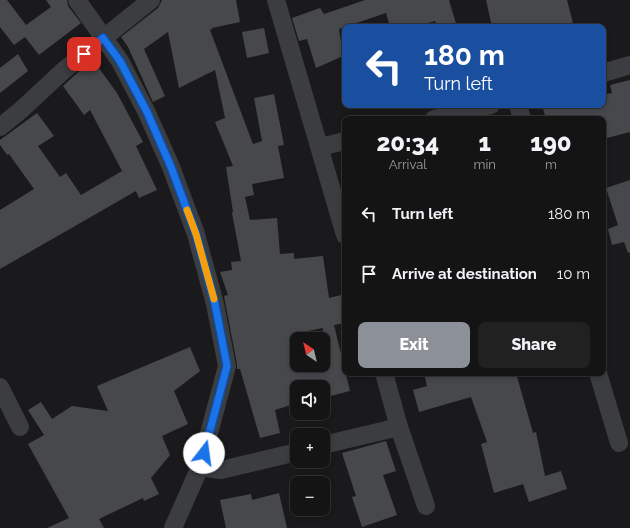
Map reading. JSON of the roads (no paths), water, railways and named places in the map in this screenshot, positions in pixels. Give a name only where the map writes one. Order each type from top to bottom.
[{"type":"street","points":[[77,0],[120,61],[147,112],[171,167],[196,234],[215,304],[227,366],[200,467],[173,528]]},
{"type":"street","points":[[0,127],[21,110],[64,70],[151,0]]},
{"type":"street","points":[[276,0],[342,224]]},
{"type":"street","points":[[606,72],[630,65]]},
{"type":"street","points":[[446,116],[479,108]]},
{"type":"street","points":[[320,147],[342,142]]},
{"type":"street","points":[[385,376],[399,427],[426,506]]},
{"type":"street","points":[[599,376],[620,443]]},
{"type":"street","points":[[0,388],[20,427]]},
{"type":"street","points":[[330,443],[399,427]]},
{"type":"street","points":[[200,467],[221,470],[290,454]]}]
